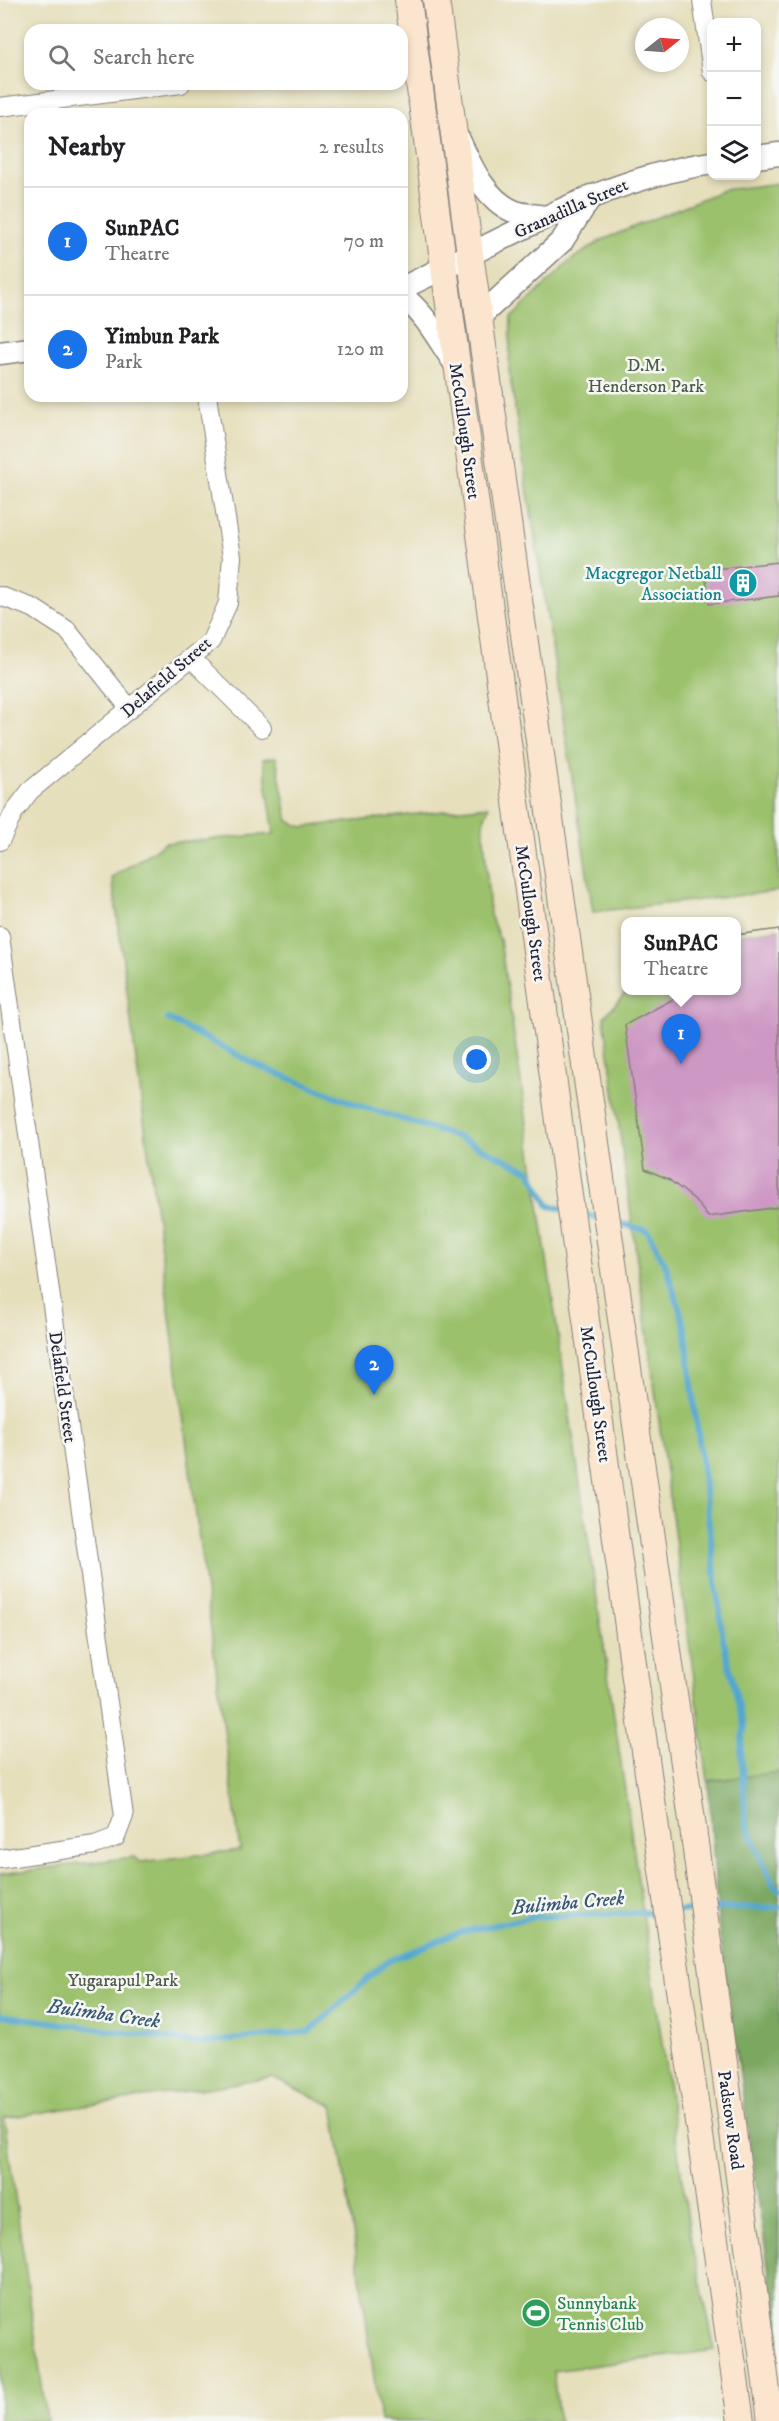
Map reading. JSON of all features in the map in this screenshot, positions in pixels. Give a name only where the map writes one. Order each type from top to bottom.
[{"type":"main road","name":"McCullough Street","points":[[408,0],[656,1825]]},
{"type":"main road","name":"McCullough Street","points":[[436,0],[692,1820]]},
{"type":"main road","name":"Padstow Road","points":[[692,1820],[771,2421]]},
{"type":"main road","name":"Padstow Road","points":[[656,1825],[741,2421]]},
{"type":"street","points":[[702,0],[707,40]]},
{"type":"street","points":[[0,107],[134,90]]},
{"type":"street","points":[[453,128],[472,169],[495,200],[514,212],[546,217]]},
{"type":"street","points":[[761,156],[779,153]]},
{"type":"street","name":"Granadilla Street","points":[[408,285],[592,195],[648,176],[707,164]]},
{"type":"street","points":[[479,318],[562,241],[592,195]]},
{"type":"street","points":[[408,301],[430,325],[456,365]]},
{"type":"street","points":[[0,353],[24,350]]},
{"type":"street","name":"Delafield Street","points":[[0,841],[14,812],[30,791],[211,641],[228,603],[232,557],[208,402]]},
{"type":"street","points":[[0,596],[33,608],[67,630],[130,709]]},
{"type":"street","points":[[191,658],[261,728]]},
{"type":"street","name":"Delafield Street","points":[[0,936],[124,1816],[116,1837],[95,1845],[0,1859]]},
{"type":"green space","name":"D.M. Henderson Park","points":[[779,183],[779,891],[593,912],[509,370],[511,318],[571,260],[602,240],[723,190]]},
{"type":"green space","name":"Yugarapul Park","points":[[276,757],[288,821],[303,827],[489,806],[483,823],[490,915],[500,940],[690,2233],[715,2350],[553,2371],[559,2421],[380,2421],[333,2106],[272,2078],[4,2118],[47,2421],[0,2421],[0,1874],[134,1857],[140,1862],[240,1850],[112,877],[165,843],[274,834],[263,759]]},
{"type":"green space","points":[[779,929],[779,1774],[708,1781],[604,1017],[623,995],[741,995],[741,934]]},
{"type":"green space","points":[[779,1772],[779,2341],[719,1931],[708,1781]]},
{"type":"building","name":"Macgregor Netball Association","points":[[779,562],[779,596],[709,604],[705,570]]},
{"type":"building","points":[[779,929],[779,1207],[708,1217],[694,1199],[668,1179],[645,1169],[625,1025],[681,995],[741,995],[741,934]]},
{"type":"waterway","points":[[168,1019],[261,1067],[358,1105],[460,1138],[530,1171],[549,1206],[565,1209]]},
{"type":"waterway","points":[[578,1213],[600,1218]]},
{"type":"waterway","points":[[613,1222],[647,1230],[666,1266],[685,1327],[723,1639],[744,1728],[741,1750],[746,1824],[774,1886],[779,1890]]},
{"type":"waterway","name":"Bulimba Creek","points":[[710,1909],[779,1907]]},
{"type":"waterway","name":"Bulimba Creek","points":[[674,1911],[697,1910]]},
{"type":"waterway","name":"Bulimba Creek","points":[[0,2015],[199,2043],[309,2032],[386,1962],[461,1932],[533,1917],[661,1912]]},
{"type":"place","name":"Macgregor Netball Association","points":[[743,583]]},
{"type":"place","name":"SunPAC","points":[[681,1064]]},
{"type":"place","name":"Yimbun Park","points":[[374,1395]]},
{"type":"place","name":"Sunnybank Tennis Club","points":[[536,2313]]}]
